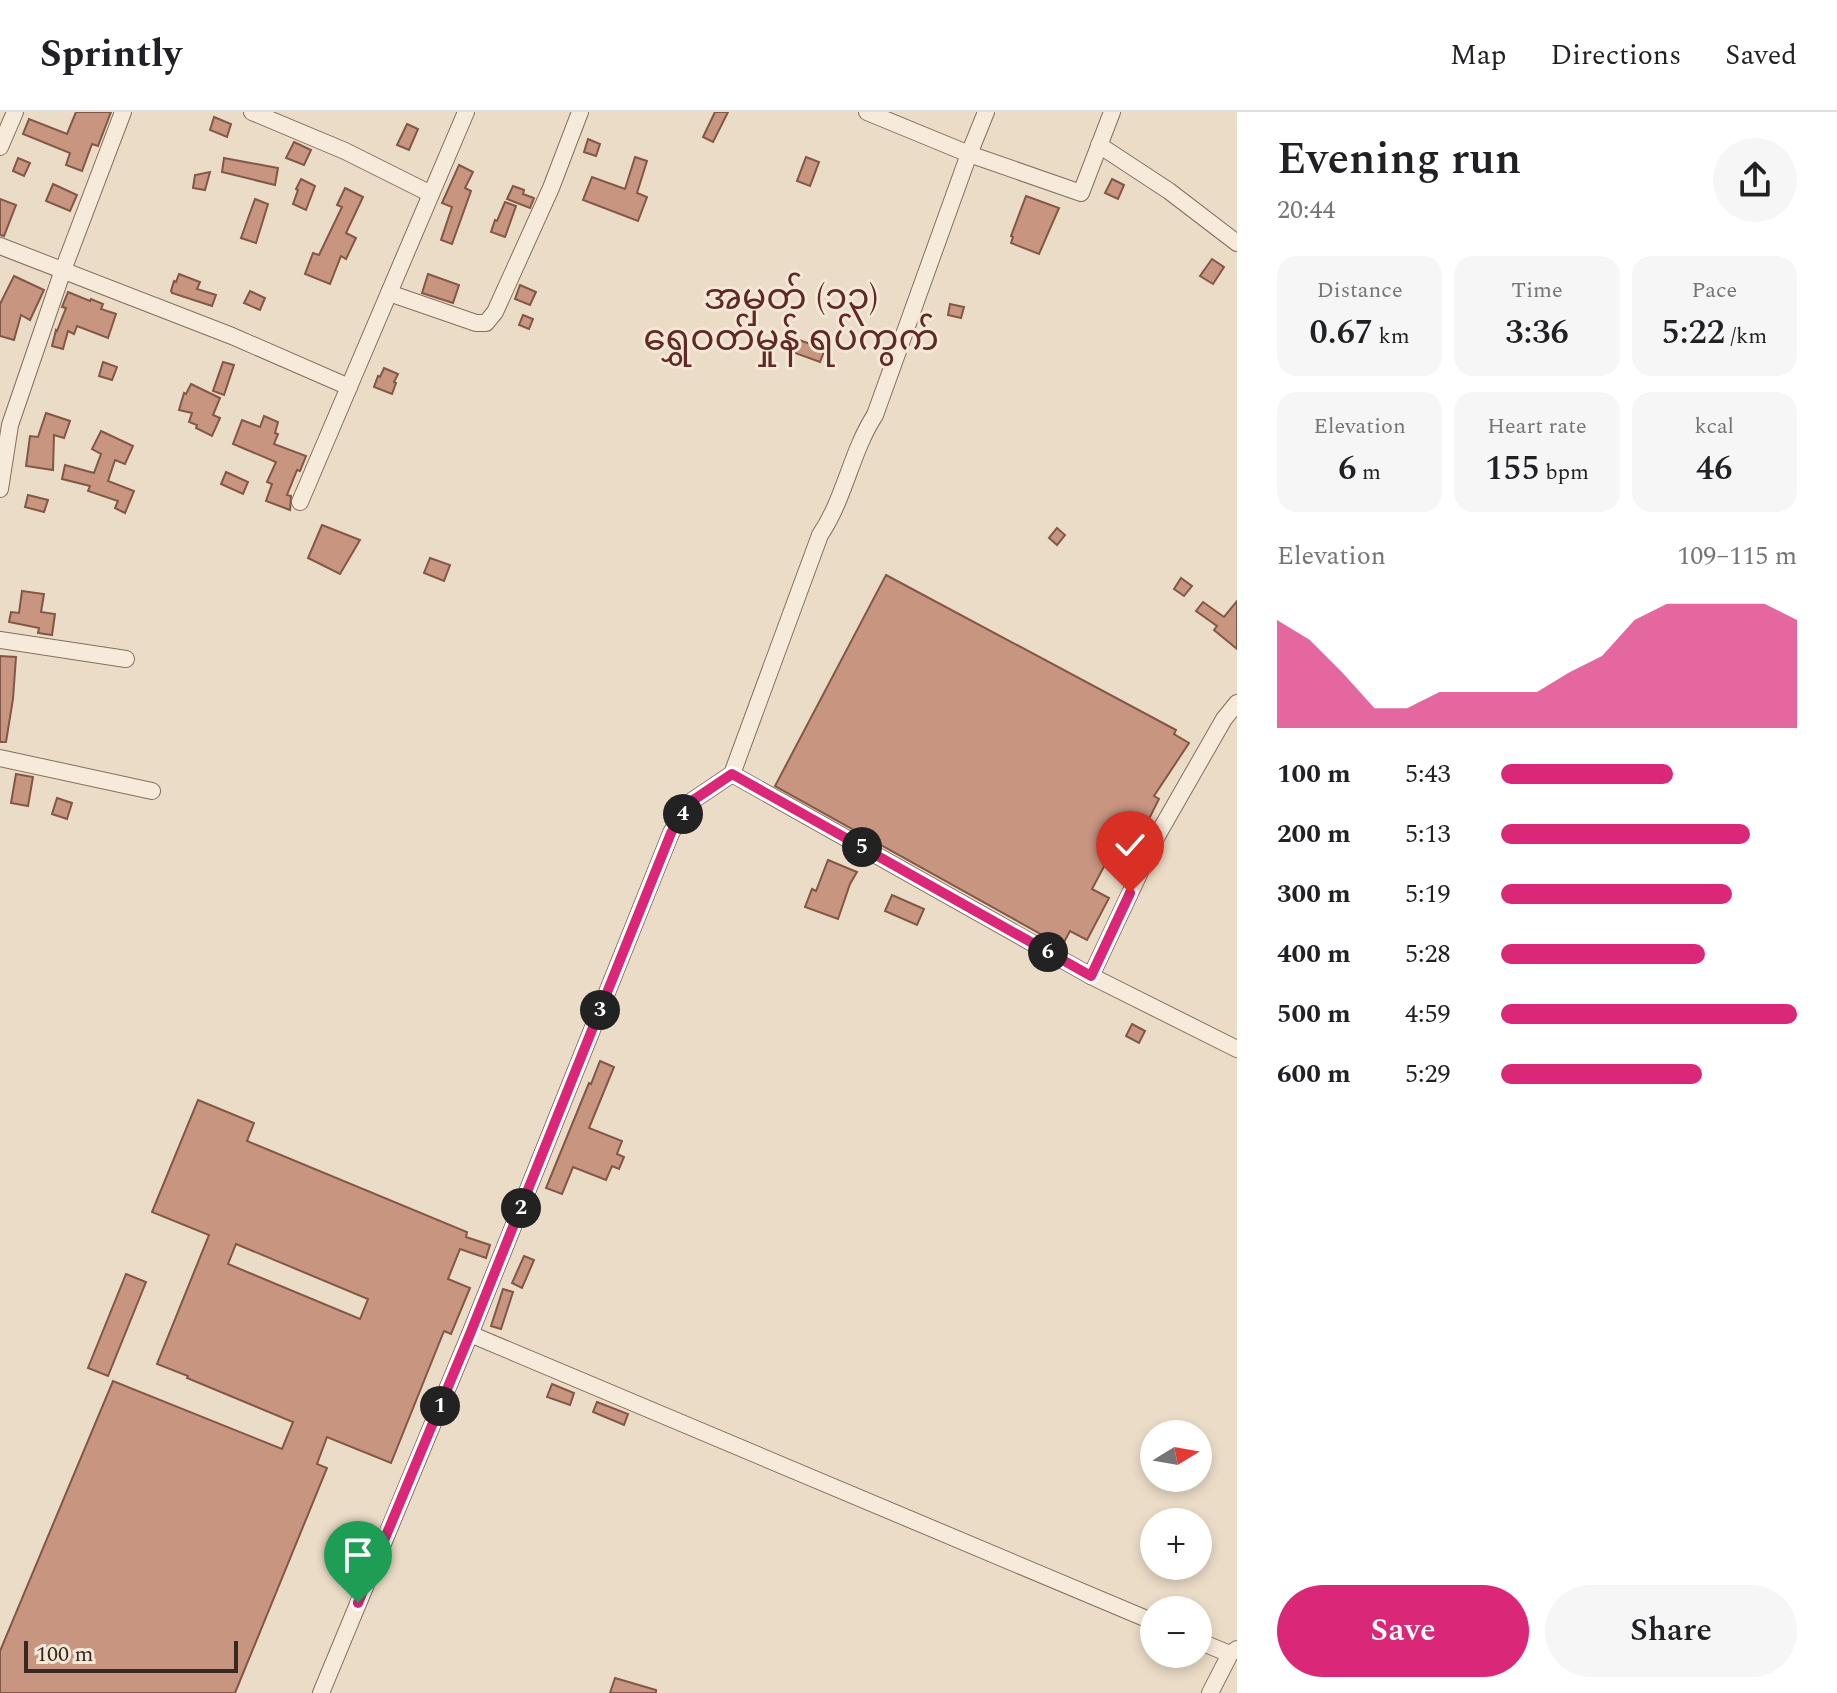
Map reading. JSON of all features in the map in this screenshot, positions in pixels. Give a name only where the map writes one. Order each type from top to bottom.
[{"type":"street","points":[[0,147],[15,112]]},
{"type":"street","points":[[0,489],[10,425],[63,270],[123,112]]},
{"type":"street","points":[[252,112],[345,151],[431,194]]},
{"type":"street","points":[[300,502],[466,112]]},
{"type":"street","points":[[389,293],[476,323],[486,323],[495,312],[551,188],[580,112]]},
{"type":"street","points":[[867,112],[969,154],[1081,193],[1112,112]]},
{"type":"street","points":[[321,1693],[470,1334],[671,833],[689,803],[732,774],[820,535],[841,496],[859,444],[875,415],[986,112]]},
{"type":"street","points":[[1099,145],[1169,191],[1237,243]]},
{"type":"street","points":[[0,246],[232,336],[349,387]]},
{"type":"street","points":[[0,640],[126,659]]},
{"type":"street","points":[[1091,976],[1157,836],[1224,719],[1237,703]]},
{"type":"street","points":[[0,758],[152,791]]},
{"type":"street","points":[[732,774],[1091,976],[1237,1049]]},
{"type":"street","points":[[470,1334],[1140,1616]]},
{"type":"street","points":[[1210,1693],[1233,1651],[1212,1645]]},
{"type":"building","points":[[76,112],[111,112],[98,146],[92,144],[82,171],[66,165],[70,153],[23,134],[29,119],[67,134]]},
{"type":"building","points":[[715,112],[728,112],[713,142],[703,137]]},
{"type":"building","points":[[214,117],[231,124],[227,137],[210,130]]},
{"type":"building","points":[[407,124],[418,129],[409,150],[397,145]]},
{"type":"building","points":[[588,139],[600,144],[596,156],[584,152]]},
{"type":"building","points":[[294,142],[311,150],[304,165],[286,158]]},
{"type":"building","points":[[635,157],[647,161],[637,193],[647,197],[638,221],[583,200],[592,177],[625,189]]},
{"type":"building","points":[[806,157],[819,162],[810,186],[797,181]]},
{"type":"building","points":[[18,158],[30,163],[24,176],[13,171]]},
{"type":"building","points":[[224,158],[278,168],[275,185],[222,172]]},
{"type":"building","points":[[459,165],[473,172],[465,188],[471,191],[452,244],[441,240],[452,207],[442,203]]},
{"type":"building","points":[[210,172],[205,190],[193,188],[195,175]]},
{"type":"building","points":[[301,179],[315,186],[306,210],[293,204]]},
{"type":"building","points":[[1112,179],[1124,185],[1118,199],[1105,193]]},
{"type":"building","points":[[53,184],[77,195],[70,211],[46,201]]},
{"type":"building","points":[[513,186],[534,198],[530,208],[507,199]]},
{"type":"building","points":[[345,188],[363,197],[346,233],[356,238],[346,259],[341,256],[330,284],[305,274],[313,253],[319,255],[342,207],[337,205]]},
{"type":"building","points":[[1026,196],[1059,208],[1039,254],[1011,243]]},
{"type":"building","points":[[0,199],[16,205],[4,236],[0,235]]},
{"type":"building","points":[[255,199],[268,204],[256,243],[241,238]]},
{"type":"building","points":[[505,202],[516,206],[505,237],[491,232]]},
{"type":"building","points":[[1212,259],[1224,267],[1213,284],[1200,276]]},
{"type":"building","points":[[179,274],[200,282],[197,289],[216,295],[212,306],[172,293]]},
{"type":"building","points":[[428,274],[459,285],[453,303],[422,293]]},
{"type":"building","points":[[14,276],[44,290],[30,320],[21,315],[14,340],[0,336],[0,304]]},
{"type":"building","points":[[520,285],[536,292],[530,305],[515,299]]},
{"type":"building","points":[[250,291],[265,298],[260,310],[244,303]]},
{"type":"building","points":[[68,292],[103,304],[101,309],[116,314],[108,338],[77,326],[74,334],[68,331],[63,349],[52,346],[66,308],[62,307]]},
{"type":"building","points":[[950,304],[964,307],[961,318],[948,315]]},
{"type":"building","points":[[523,315],[533,319],[529,329],[519,325]]},
{"type":"building","points":[[799,340],[825,349],[820,362],[795,353]]},
{"type":"building","points":[[103,362],[117,367],[112,380],[99,376]]},
{"type":"building","points":[[223,362],[234,365],[224,395],[213,391]]},
{"type":"building","points":[[384,368],[398,374],[392,394],[374,387]]},
{"type":"building","points":[[191,384],[220,398],[213,415],[220,418],[212,436],[189,422],[192,413],[179,410],[184,393]]},
{"type":"building","points":[[46,413],[70,421],[64,438],[54,435],[53,470],[26,466],[30,436],[38,437]]},
{"type":"building","points":[[264,416],[278,422],[274,444],[306,456],[287,495],[291,496],[290,510],[266,501],[272,484],[267,482],[276,462],[233,444],[242,420],[260,427]]},
{"type":"building","points":[[101,431],[133,446],[125,464],[115,460],[108,481],[134,491],[125,513],[115,508],[118,501],[88,491],[90,486],[62,479],[65,465],[94,473],[101,454],[92,449]]},
{"type":"building","points":[[226,472],[248,482],[243,494],[221,484]]},
{"type":"building","points":[[28,495],[48,500],[44,512],[25,507]]},
{"type":"building","points":[[322,525],[360,540],[340,574],[308,558]]},
{"type":"building","points":[[1057,528],[1065,535],[1057,545],[1049,538]]},
{"type":"building","points":[[430,558],[450,565],[444,581],[424,573]]},
{"type":"building","points":[[886,575],[1176,730],[1174,734],[1189,743],[1154,796],[1159,799],[1142,833],[1126,825],[1092,889],[1109,898],[1087,940],[1070,931],[1062,946],[775,786]]},
{"type":"building","points":[[1181,578],[1192,586],[1184,596],[1174,589]]},
{"type":"building","points":[[22,591],[44,594],[41,612],[55,614],[52,635],[38,633],[39,628],[9,622],[11,612],[19,613]]},
{"type":"building","points":[[1237,601],[1237,649],[1214,630],[1217,626],[1196,611],[1203,602],[1224,617]]},
{"type":"building","points":[[0,656],[16,657],[6,742],[0,742]]},
{"type":"building","points":[[16,774],[33,777],[28,806],[11,803]]},
{"type":"building","points":[[57,798],[72,803],[67,819],[52,814]]},
{"type":"building","points":[[828,860],[857,872],[838,919],[805,907],[812,889],[816,891]]},
{"type":"building","points":[[892,895],[924,909],[917,925],[885,911]]},
{"type":"building","points":[[1132,1024],[1145,1031],[1139,1043],[1126,1036]]},
{"type":"building","points":[[600,1061],[614,1067],[589,1128],[622,1141],[617,1154],[624,1157],[619,1169],[612,1166],[606,1180],[573,1167],[562,1194],[546,1188]]},
{"type":"building","points":[[198,1100],[254,1123],[247,1141],[467,1232],[466,1237],[490,1245],[486,1258],[460,1249],[448,1279],[470,1288],[451,1334],[444,1331],[391,1463],[327,1437],[317,1464],[327,1468],[235,1693],[0,1693],[0,1651],[113,1381],[282,1449],[293,1422],[157,1364],[209,1235],[152,1212]],"holes":[[[236,1244],[368,1299],[360,1319],[228,1264]]]},
{"type":"building","points":[[524,1256],[534,1260],[522,1288],[512,1283]]},
{"type":"building","points":[[126,1274],[146,1282],[108,1376],[88,1368]]},
{"type":"building","points":[[503,1289],[513,1292],[501,1329],[491,1326]]},
{"type":"building","points":[[552,1384],[574,1393],[570,1405],[547,1397]]},
{"type":"building","points":[[597,1402],[628,1414],[624,1425],[593,1412]]},
{"type":"building","points":[[615,1678],[656,1690],[656,1693],[610,1693]]},
{"type":"district","name":"အမှတ် (၁၃) ရွှေဝတ်မှုန် ရပ်ကွက်","points":[[791,318]]},
{"type":"route","points":[[358,1603],[470,1334],[671,833],[689,803],[732,774],[1091,976],[1130,893]]}]
